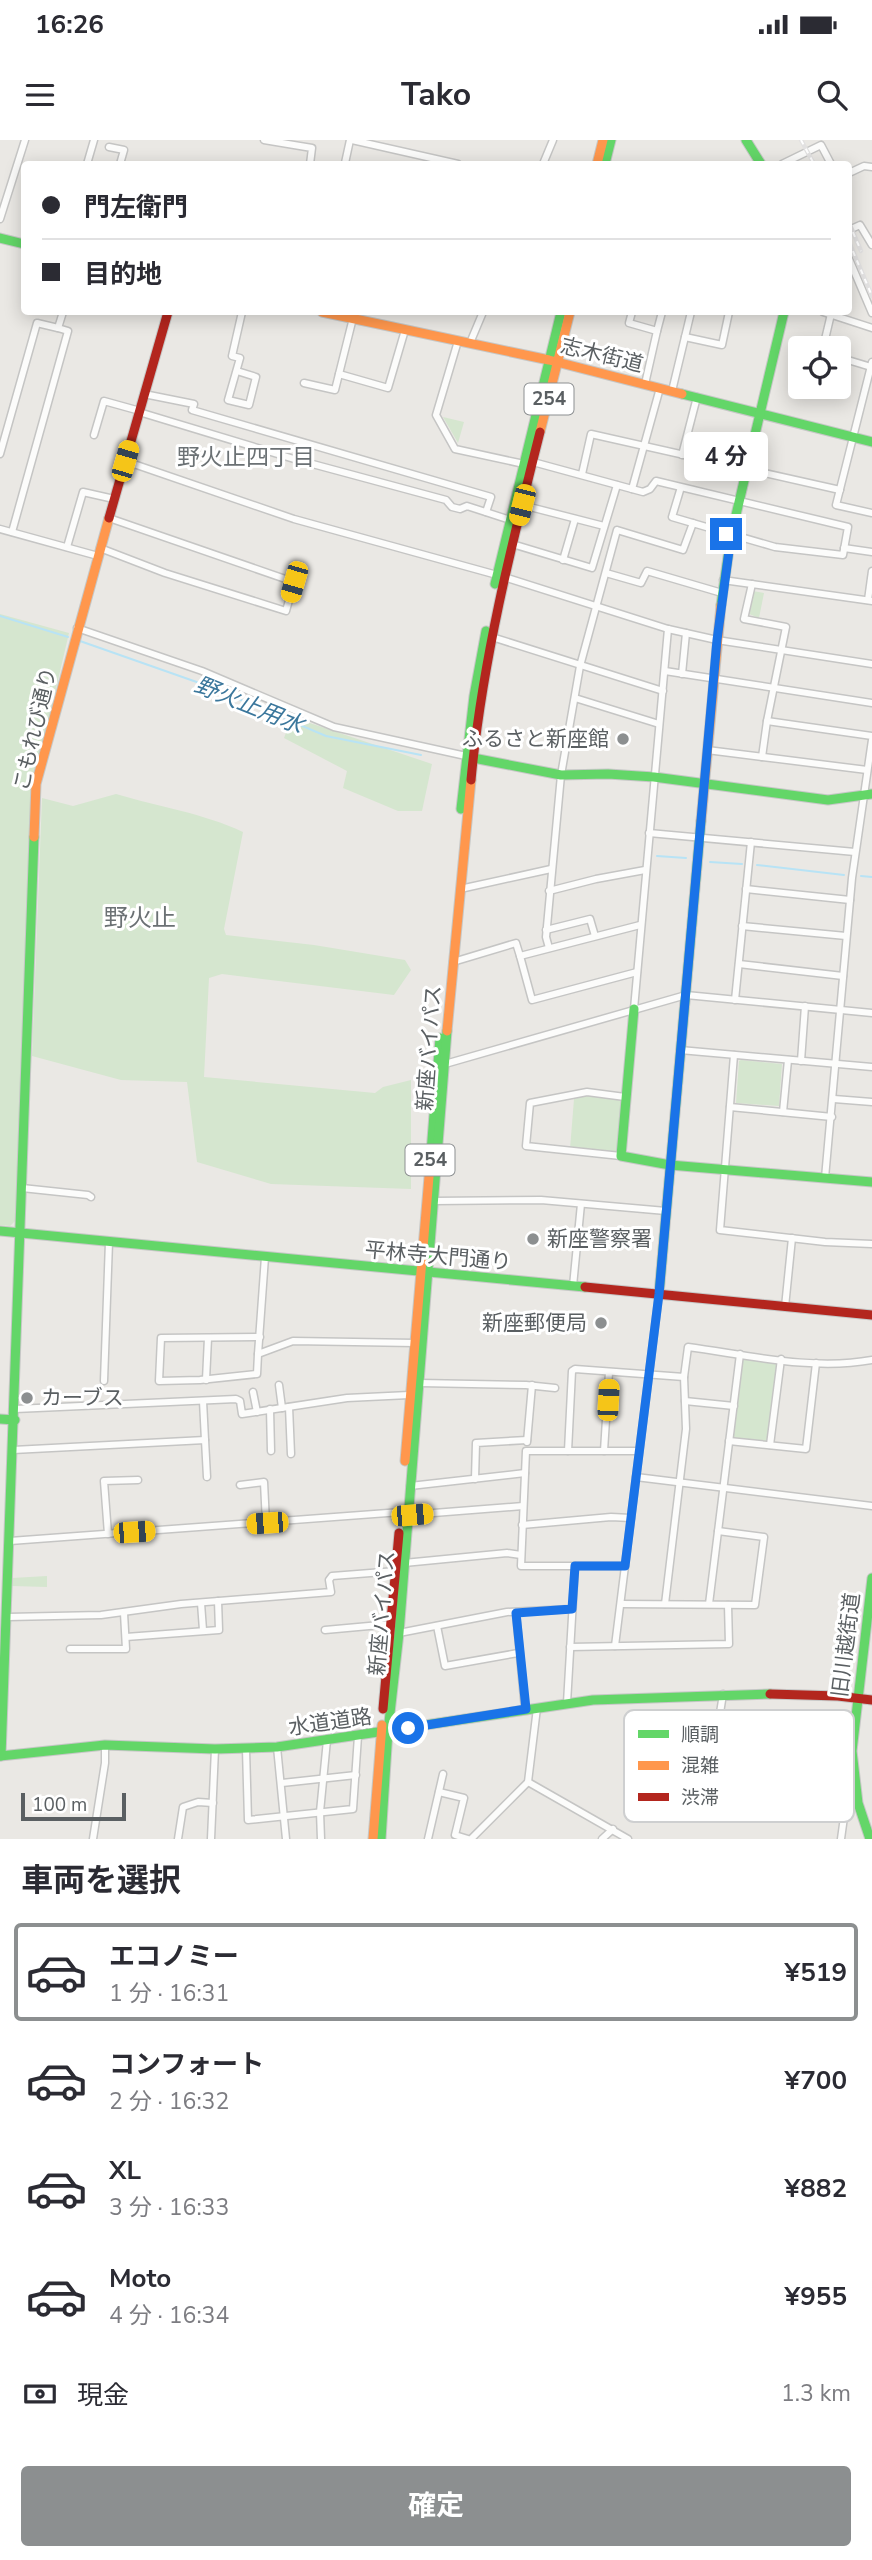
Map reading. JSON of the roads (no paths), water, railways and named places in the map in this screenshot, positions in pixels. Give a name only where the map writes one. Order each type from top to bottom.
[{"type":"main road","points":[[598,161],[603,140]]},
{"type":"main road","points":[[606,161],[611,140]]},
{"type":"main road","points":[[746,140],[759,161]]},
{"type":"main road","points":[[0,238],[21,243]]},
{"type":"main road","name":"こもれび通り","points":[[1,1756],[4,1575],[10,1541],[15,1420],[36,783],[77,628],[167,315]]},
{"type":"main road","name":"志木街道","points":[[338,315],[554,361],[872,442]]},
{"type":"main road","name":"新座バイパス","points":[[373,1839],[384,1732],[399,1633],[409,1395],[434,1201],[474,696],[509,543],[522,505],[562,315]]},
{"type":"main road","points":[[659,1294],[723,580],[739,500],[783,315]]},
{"type":"main road","name":"新座バイパス","points":[[509,543],[510,520],[529,463]]},
{"type":"main road","name":"新座バイパス","points":[[381,1839],[391,1624],[396,1571],[410,1486],[419,1383],[424,1272],[470,757],[501,576]]},
{"type":"main road","points":[[470,757],[561,775],[654,777],[828,800],[868,794]]},
{"type":"main road","points":[[634,1009],[621,1156],[670,1165],[872,1182]]},
{"type":"main road","name":"平林寺大門通り","points":[[0,1231],[872,1315]]},
{"type":"main road","points":[[0,1419],[15,1420]]},
{"type":"main road","name":"旧川越街道","points":[[854,1733],[869,1625],[872,1578]]},
{"type":"main road","name":"水道道路","points":[[1,1756],[105,1745],[215,1749],[277,1747],[567,1703],[723,1694],[819,1695],[872,1700]]},
{"type":"main road","name":"旧川越街道","points":[[854,1776],[855,1789],[870,1839]]},
{"type":"street","points":[[0,219],[25,140]]},
{"type":"street","points":[[87,161],[94,140]]},
{"type":"street","points":[[264,140],[312,148]]},
{"type":"street","points":[[310,161],[313,140]]},
{"type":"street","points":[[346,161],[351,140],[445,161]]},
{"type":"street","points":[[544,161],[553,140]]},
{"type":"street","points":[[788,161],[821,145],[829,161]]},
{"type":"street","points":[[109,147],[124,150],[121,161]]},
{"type":"street","points":[[852,172],[864,166],[872,167]]},
{"type":"street","points":[[852,229],[860,225],[872,245]]},
{"type":"street","points":[[852,266],[872,313]]},
{"type":"street","points":[[58,328],[62,315]]},
{"type":"street","points":[[237,371],[256,377],[249,405],[228,400],[240,358],[232,355],[241,315]]},
{"type":"street","points":[[470,343],[482,315]]},
{"type":"street","points":[[631,315],[629,323],[657,331]]},
{"type":"street","points":[[645,384],[661,315]]},
{"type":"street","points":[[672,391],[690,315]]},
{"type":"street","points":[[685,337],[722,345],[728,315]]},
{"type":"street","points":[[825,336],[831,315]]},
{"type":"street","points":[[834,315],[872,328]]},
{"type":"street","points":[[304,383],[335,390],[353,318]]},
{"type":"street","points":[[0,454],[37,323],[68,331],[12,532]]},
{"type":"street","points":[[339,374],[388,388],[405,330]]},
{"type":"street","points":[[458,341],[436,415],[455,449],[582,474],[643,492],[650,489],[656,481],[848,527],[843,555],[775,547],[672,517],[681,487]]},
{"type":"street","points":[[851,360],[871,364],[836,505],[872,513]]},
{"type":"street","points":[[632,489],[660,388]]},
{"type":"street","points":[[144,394],[194,404],[192,410],[491,497],[486,512]]},
{"type":"street","points":[[682,455],[697,397]]},
{"type":"street","points":[[94,435],[104,401],[294,459],[446,500],[452,507],[460,509],[467,506],[510,520]]},
{"type":"street","points":[[582,474],[591,434],[840,490]]},
{"type":"street","points":[[294,459],[299,442]]},
{"type":"street","points":[[125,461],[294,519],[501,576],[668,629],[717,640],[872,664]]},
{"type":"street","points":[[509,543],[592,568],[617,485]]},
{"type":"street","points":[[67,547],[83,492],[114,499]]},
{"type":"street","points":[[522,505],[604,526]]},
{"type":"street","points":[[0,529],[67,547],[99,552],[286,611],[294,582],[109,518]]},
{"type":"street","points":[[563,560],[575,519]]},
{"type":"street","points":[[549,948],[546,930],[561,775],[580,666],[617,530],[683,550],[693,523]]},
{"type":"street","points":[[844,548],[872,552]]},
{"type":"street","points":[[606,573],[641,583],[647,571],[722,593]]},
{"type":"street","points":[[723,580],[870,601],[872,572]]},
{"type":"street","points":[[752,584],[744,619],[786,627],[762,757]]},
{"type":"street","points":[[77,628],[202,671],[334,727],[470,757]]},
{"type":"street","points":[[634,1009],[668,629]]},
{"type":"street","points":[[682,674],[686,633]]},
{"type":"street","points":[[492,637],[663,691]]},
{"type":"street","points":[[665,671],[872,703]]},
{"type":"street","points":[[575,698],[659,724]]},
{"type":"street","points":[[767,721],[872,738],[867,770],[868,794],[855,852],[846,936],[834,1099],[825,1178]]},
{"type":"street","points":[[707,750],[867,770]]},
{"type":"street","points":[[649,833],[855,852]]},
{"type":"street","points":[[735,1000],[751,842]]},
{"type":"street","points":[[460,889],[551,869]]},
{"type":"street","points":[[549,891],[645,870]]},
{"type":"street","points":[[746,888],[850,900]]},
{"type":"street","points":[[546,930],[590,919],[595,936]]},
{"type":"street","points":[[520,956],[640,925]]},
{"type":"street","points":[[742,926],[846,936]]},
{"type":"street","points":[[453,962],[516,943],[532,1000],[637,972]]},
{"type":"street","points":[[738,964],[843,976]]},
{"type":"street","points":[[445,1064],[686,995],[872,1013]]},
{"type":"street","points":[[801,1061],[805,1006]]},
{"type":"street","points":[[681,1050],[872,1067]]},
{"type":"street","points":[[734,1055],[720,1230],[872,1244]]},
{"type":"street","points":[[783,1112],[788,1060]]},
{"type":"street","points":[[621,1156],[526,1146],[530,1103],[587,1092],[625,1097]]},
{"type":"street","points":[[834,1099],[872,1102]]},
{"type":"street","points":[[730,1107],[832,1117]]},
{"type":"street","points":[[22,1188],[91,1197]]},
{"type":"street","points":[[434,1201],[541,1200],[666,1212]]},
{"type":"street","points":[[573,1286],[581,1204]]},
{"type":"street","points":[[785,1307],[792,1238]]},
{"type":"street","points":[[104,1381],[109,1242]]},
{"type":"street","points":[[260,1337],[161,1338],[159,1381],[206,1380],[257,1374],[260,1337],[265,1256]]},
{"type":"street","points":[[615,1646],[659,1294]]},
{"type":"street","points":[[206,1380],[208,1338]]},
{"type":"street","points":[[258,1354],[293,1341],[415,1343]]},
{"type":"street","points":[[665,1604],[686,1429],[684,1377],[688,1347],[816,1363],[850,1364],[872,1360]]},
{"type":"street","points":[[709,1604],[740,1354]]},
{"type":"street","points":[[770,1445],[781,1359]]},
{"type":"street","points":[[729,1441],[806,1448],[816,1363]]},
{"type":"street","points":[[568,1451],[572,1371],[575,1369],[684,1377]]},
{"type":"street","points":[[604,1451],[609,1372]]},
{"type":"street","points":[[419,1383],[532,1385],[555,1388]]},
{"type":"street","points":[[279,1385],[285,1407],[291,1454]]},
{"type":"street","points":[[532,1385],[521,1566],[625,1566]]},
{"type":"street","points":[[253,1392],[257,1412]]},
{"type":"street","points":[[15,1409],[236,1399],[240,1401],[242,1414],[362,1397],[409,1395]]},
{"type":"street","points":[[203,1401],[207,1477]]},
{"type":"street","points":[[685,1401],[734,1406]]},
{"type":"street","points":[[270,1409],[271,1451]]},
{"type":"street","points":[[13,1450],[205,1440]]},
{"type":"street","points":[[475,1479],[476,1443],[527,1440]]},
{"type":"street","points":[[526,1451],[639,1451]]},
{"type":"street","points":[[410,1486],[525,1473]]},
{"type":"street","points":[[636,1477],[872,1506]]},
{"type":"street","points":[[108,1534],[104,1482],[138,1480]]},
{"type":"street","points":[[240,1485],[264,1482],[267,1523]]},
{"type":"street","points":[[10,1541],[523,1506]]},
{"type":"street","points":[[522,1525],[611,1517],[631,1518]]},
{"type":"street","points":[[621,1604],[755,1605],[764,1537],[718,1531]]},
{"type":"street","points":[[404,1563],[508,1553],[522,1555]]},
{"type":"street","points":[[567,1703],[575,1566]]},
{"type":"street","points":[[4,1617],[124,1613],[218,1601],[331,1592],[329,1580],[332,1576],[396,1571]]},
{"type":"street","points":[[126,1637],[219,1630],[218,1601]]},
{"type":"street","points":[[201,1603],[203,1630]]},
{"type":"street","points":[[570,1647],[729,1644],[728,1605]]},
{"type":"street","points":[[399,1633],[516,1613],[572,1609]]},
{"type":"street","points":[[70,1649],[126,1649],[124,1613]]},
{"type":"street","points":[[516,1613],[518,1653],[526,1709]]},
{"type":"street","points":[[324,1630],[391,1624]]},
{"type":"street","points":[[437,1626],[445,1667],[518,1653]]},
{"type":"street","points":[[720,1710],[723,1694]]},
{"type":"street","points":[[439,1792],[464,1798],[455,1835],[470,1839],[528,1782],[537,1708]]},
{"type":"street","points":[[246,1749],[248,1820],[353,1809],[358,1736]]},
{"type":"street","points":[[321,1839],[320,1812],[327,1740]]},
{"type":"street","points":[[93,1839],[105,1763],[105,1745]]},
{"type":"street","points":[[277,1747],[286,1839]]},
{"type":"street","points":[[211,1839],[215,1749]]},
{"type":"street","points":[[428,1839],[443,1774]]},
{"type":"street","points":[[282,1783],[356,1775]]},
{"type":"street","points":[[528,1782],[628,1839]]},
{"type":"street","points":[[178,1839],[183,1807],[198,1802],[212,1803]]},
{"type":"street","points":[[601,1839],[613,1829]]},
{"type":"waterway","name":"野火止用水","points":[[0,616],[68,637]]},
{"type":"waterway","name":"野火止用水","points":[[80,641],[208,686],[326,736],[421,755]]},
{"type":"waterway","points":[[657,856],[686,858]]},
{"type":"waterway","points":[[710,862],[742,864]]},
{"type":"waterway","points":[[757,865],[844,875]]},
{"type":"waterway","points":[[861,876],[872,877]]},
{"type":"railway","points":[[801,140],[812,161]]},
{"type":"railway","points":[[852,230],[861,251]]},
{"type":"railway","points":[[852,249],[872,296]]},
{"type":"place","name":"ふるさと新座館","points":[[623,739]]},
{"type":"place","name":"新座警察署","points":[[533,1239]]},
{"type":"place","name":"新座郵便局","points":[[601,1323]]},
{"type":"place","name":"カーブス","points":[[27,1398]]},
{"type":"district","name":"野火止四丁目","points":[[246,457]]},
{"type":"district","name":"野火止","points":[[140,918]]}]
